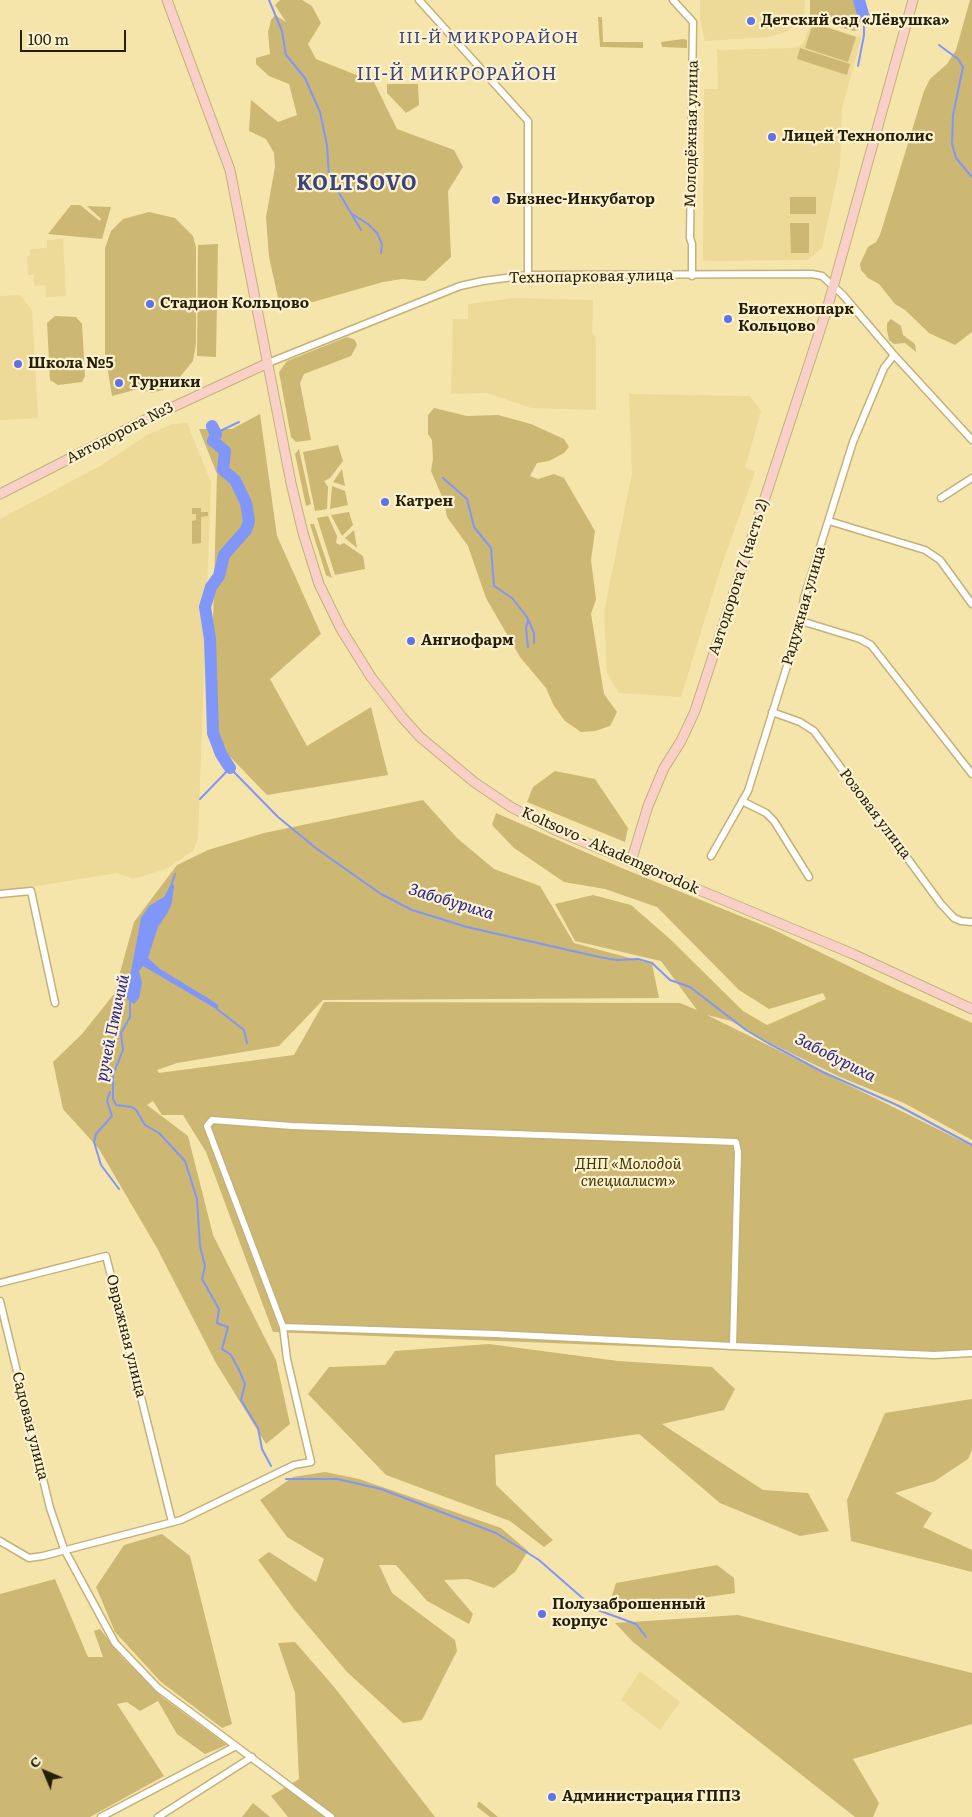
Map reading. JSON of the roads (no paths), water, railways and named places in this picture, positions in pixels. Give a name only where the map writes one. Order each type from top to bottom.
[{"type":"main road","name":"Koltsovo - Akademgorodok","points":[[167,0],[230,170],[291,483],[319,584],[341,629],[371,677],[402,717],[420,737],[491,794],[555,830],[853,954],[972,1009]]},
{"type":"main road","name":"Автодорога 7 (часть 2)","points":[[631,862],[648,806],[664,768],[681,742],[695,711],[834,286],[913,0]]},
{"type":"main road","name":"Автодорога №3","points":[[0,494],[147,419],[268,363]]},
{"type":"street","points":[[420,0],[528,121],[528,275]]},
{"type":"street","name":"Молодёжная улица","points":[[673,0],[693,22],[690,238],[692,244],[692,276]]},
{"type":"street","name":"Технопарковая улица","points":[[268,363],[460,286],[528,275],[692,276],[812,274],[822,276],[834,286],[972,440]]},
{"type":"street","name":"Радужная улица","points":[[711,856],[748,791],[801,621],[804,598],[862,419],[884,368],[894,355]]},
{"type":"street","points":[[941,498],[972,478]]},
{"type":"street","points":[[829,521],[925,550],[940,560],[972,604]]},
{"type":"street","points":[[801,621],[860,639],[871,645],[972,774]]},
{"type":"street","name":"Розовая улица","points":[[772,712],[800,722],[814,731],[941,904],[954,918],[961,922],[972,922]]},
{"type":"street","points":[[742,801],[766,813],[774,821],[809,877]]},
{"type":"street","points":[[0,894],[31,891],[55,1002]]},
{"type":"street","points":[[0,1541],[29,1558],[181,1520],[294,1465],[311,1462],[287,1358],[283,1328],[207,1126],[212,1120],[292,1126],[736,1142],[738,1152],[733,1346]]},
{"type":"street","name":"Овражная улица","points":[[0,1284],[106,1256],[172,1522]]},
{"type":"street","name":"Садовая улица","points":[[0,1301],[50,1508],[64,1549],[115,1643],[158,1688],[331,1817]]},
{"type":"street","points":[[283,1328],[495,1334],[934,1355],[972,1353]]},
{"type":"street","points":[[101,1817],[236,1746]]},
{"type":"street","points":[[158,1817],[252,1757]]},
{"type":"water","points":[[171,884],[174,885],[172,902],[158,927],[148,958],[160,969],[218,1005],[218,1010],[143,966],[139,971],[142,983],[139,998],[134,1004],[126,998],[141,918],[149,906],[164,897]]},
{"type":"waterway","name":"Забобуриха","points":[[269,0],[282,31],[286,55],[305,78],[320,112],[327,145],[329,176],[361,230]]},
{"type":"waterway","name":"Забобуриха","points":[[859,0],[864,18],[868,20]]},
{"type":"waterway","points":[[858,66],[864,35],[864,18]]},
{"type":"waterway","name":"Забобуриха","points":[[939,45],[958,59],[963,67],[953,115],[952,144],[956,158],[972,177]]},
{"type":"waterway","points":[[352,214],[368,224],[377,233],[382,244],[381,253]]},
{"type":"waterway","points":[[216,433],[239,422]]},
{"type":"waterway","name":"Забобуриха","points":[[212,426],[216,434],[213,441],[225,451],[223,470],[235,480],[246,503],[249,521],[246,530],[224,555],[219,576],[211,587],[205,607],[210,639],[213,733],[221,754],[230,768]]},
{"type":"waterway","points":[[443,478],[467,499],[474,527],[491,548],[494,586],[512,598],[527,617],[534,633],[534,643]]},
{"type":"waterway","points":[[528,620],[526,628],[528,647]]},
{"type":"waterway","name":"Забобуриха","points":[[200,799],[230,768],[278,817],[317,849],[381,894],[412,910],[467,927],[599,957],[617,960],[638,959],[652,963],[670,980],[690,987],[746,1030],[768,1043],[823,1072],[899,1106],[972,1145]]},
{"type":"waterway","name":"ручей Птичий","points":[[171,886],[175,874]]},
{"type":"waterway","name":"ручей Птичий","points":[[130,1000],[130,1017],[121,1033],[123,1050],[113,1075],[113,1099],[116,1105],[132,1107],[136,1110],[145,1125],[159,1133],[185,1161],[197,1199],[200,1246],[205,1266],[202,1279],[219,1309],[217,1323],[228,1327],[222,1349],[231,1355],[245,1384],[241,1400],[258,1428],[262,1449],[271,1466]]},
{"type":"waterway","points":[[217,1009],[244,1030],[247,1043]]},
{"type":"waterway","points":[[110,1092],[107,1101],[112,1116],[96,1134],[94,1142],[101,1165],[119,1189]]},
{"type":"waterway","points":[[286,1479],[337,1479],[381,1489],[496,1533],[539,1560],[595,1609],[636,1624],[646,1637]]},
{"type":"place","name":"Детский сад «Лёвушка»","points":[[751,21]]},
{"type":"place","name":"Лицей Технополис","points":[[772,137]]},
{"type":"place","name":"Бизнес-Инкубатор","points":[[496,200]]},
{"type":"place","name":"Стадион Кольцово","points":[[150,304]]},
{"type":"place","name":"Биотехнопарк Кольцово","points":[[728,319]]},
{"type":"place","name":"Школа №5","points":[[18,364]]},
{"type":"place","name":"Турники","points":[[119,383]]},
{"type":"place","name":"Катрен","points":[[385,502]]},
{"type":"place","name":"Ангиофарм","points":[[411,641]]},
{"type":"place","name":"Полузаброшенный корпус","points":[[542,1614]]},
{"type":"place","name":"Администрация ГППЗ","points":[[552,1797]]},
{"type":"district","name":"III-Й МИКРОРАЙОН","points":[[489,38]]},
{"type":"district","name":"III-Й МИКРОРАЙОН","points":[[457,75]]},
{"type":"district","name":"KOLTSOVO","points":[[357,184]]},
{"type":"park label","name":"ДНП «Молодой специалист»","points":[[628,1174]]}]
